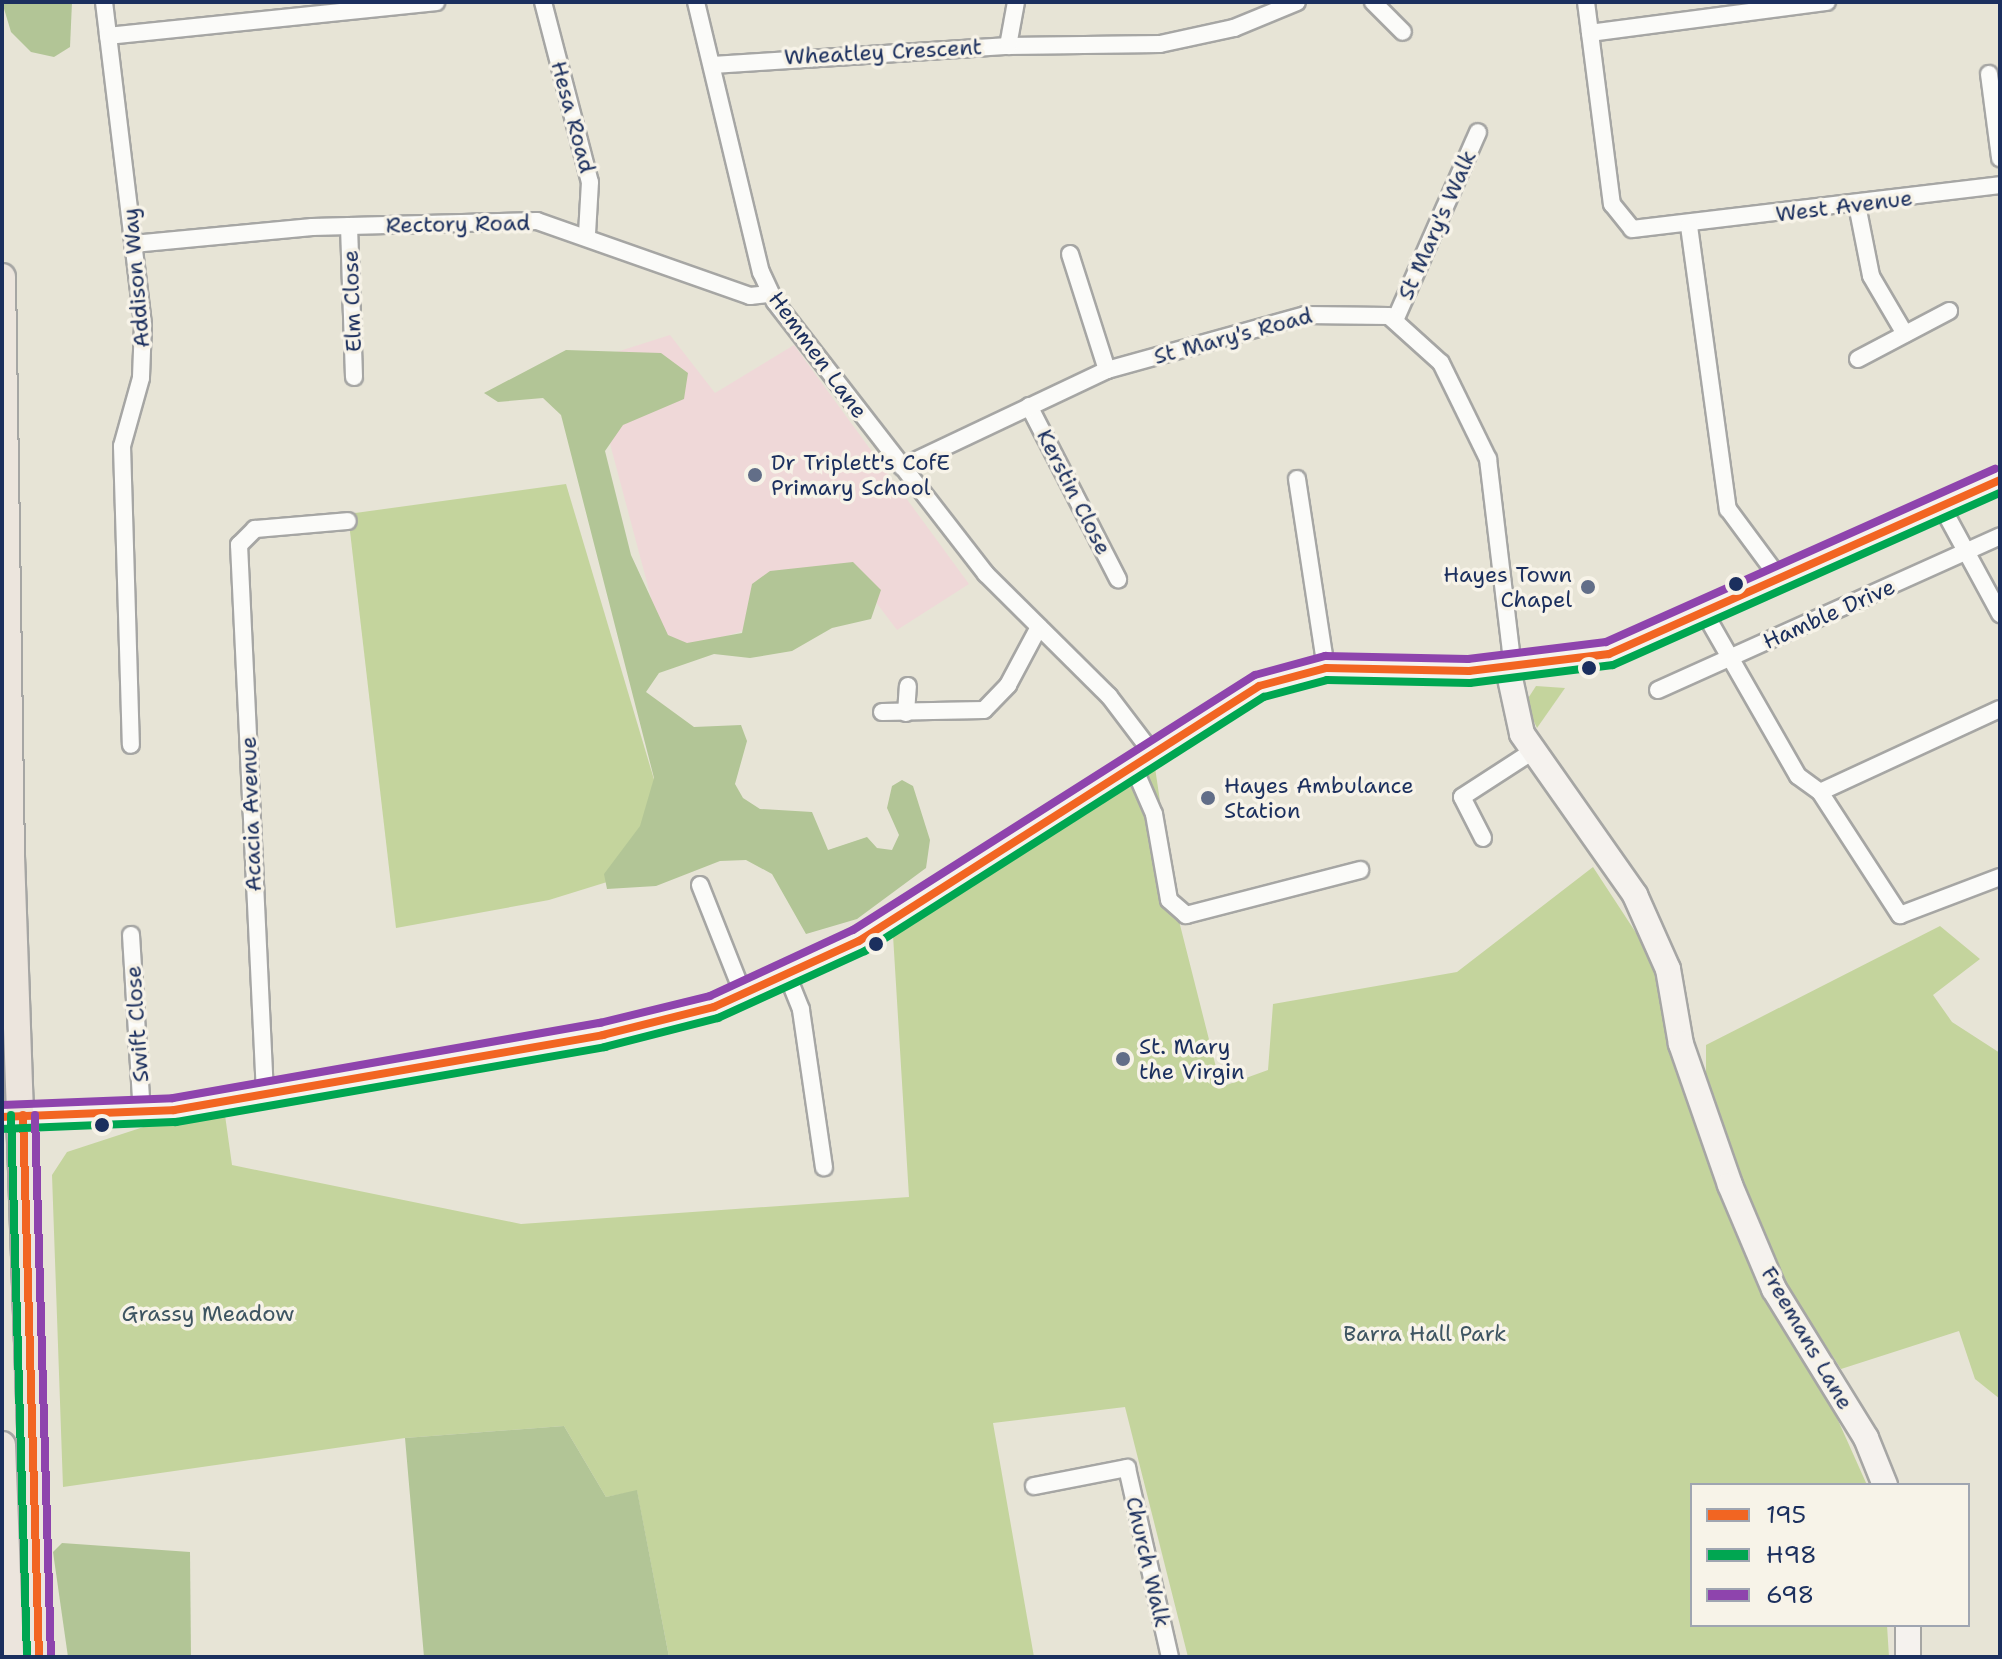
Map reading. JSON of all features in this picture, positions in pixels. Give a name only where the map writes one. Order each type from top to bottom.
[{"type":"main road","points":[[2,277],[13,1116],[39,1657]]},
{"type":"main road","points":[[2,1445],[3,1566],[10,1657]]},
{"type":"main road","points":[[3,1566],[36,1564]]},
{"type":"street","name":"Addison Way","points":[[104,2],[144,346],[122,446],[131,745]]},
{"type":"street","points":[[108,36],[436,2]]},
{"type":"street","name":"Hesa Road","points":[[543,2],[590,182],[587,234]]},
{"type":"street","name":"Hemmen Lane","points":[[696,2],[770,294],[986,574],[1119,708],[1143,761],[1176,909],[1220,911],[1360,870]]},
{"type":"street","name":"Wheatley Crescent","points":[[713,65],[1008,46],[1016,2]]},
{"type":"street","points":[[1008,46],[1160,44],[1234,28],[1297,2]]},
{"type":"street","points":[[1373,2],[1403,32]]},
{"type":"street","name":"West Avenue","points":[[1586,2],[1614,213],[1632,229],[1689,226],[2000,185]]},
{"type":"street","points":[[1590,33],[1827,2]]},
{"type":"street","points":[[1989,74],[2000,158]]},
{"type":"street","name":"St Mary's Walk","points":[[1396,318],[1478,132]]},
{"type":"street","points":[[1857,205],[1871,276],[1905,334]]},
{"type":"street","name":"Rectory Road","points":[[133,244],[349,226],[528,220],[587,234],[750,296],[770,294]]},
{"type":"street","name":"Elm Close","points":[[349,226],[354,377]]},
{"type":"street","points":[[1689,226],[1728,509],[1779,578]]},
{"type":"street","points":[[1070,254],[1107,370]]},
{"type":"street","points":[[1858,359],[1949,311]]},
{"type":"street","name":"St Mary's Road","points":[[902,467],[1107,370],[1305,315],[1396,318]]},
{"type":"street","points":[[1396,318],[1441,363],[1488,459],[1511,669]]},
{"type":"street","name":"Kerstin Close","points":[[1029,406],[1118,579]]},
{"type":"street","points":[[1297,479],[1326,668]]},
{"type":"street","points":[[13,1116],[142,1113],[265,1094],[603,1035],[744,996],[859,941],[1143,761],[1240,695],[1326,668],[1511,669],[1609,654],[2000,480]]},
{"type":"street","points":[[1942,507],[1963,553],[2000,614]]},
{"type":"street","name":"Acacia Avenue","points":[[265,1094],[243,535],[348,521]]},
{"type":"street","name":"Hamble Drive","points":[[1658,690],[2000,536]]},
{"type":"street","points":[[1704,612],[1727,660],[1798,776],[1820,792],[1900,915],[2000,877]]},
{"type":"street","points":[[882,712],[984,710],[1008,685],[1039,627]]},
{"type":"street","name":"Freemans Lane","points":[[1511,669],[1515,719],[1533,751],[1635,895],[1668,969],[1681,1044],[1730,1185],[1774,1289],[1866,1438],[1884,1483]]},
{"type":"street","points":[[906,713],[908,686]]},
{"type":"street","points":[[1820,792],[2000,709]]},
{"type":"street","points":[[1483,838],[1462,797],[1533,751]]},
{"type":"street","points":[[700,885],[744,996]]},
{"type":"street","name":"Swift Close","points":[[131,935],[142,1113]]},
{"type":"street","points":[[788,977],[801,1010],[824,1167]]},
{"type":"street","name":"Church Walk","points":[[1034,1486],[1127,1468],[1170,1657]]},
{"type":"street","points":[[1908,1627],[1908,1657]]},
{"type":"shaded area","name":"Dr Triplett's CofE Primary School","points":[[670,335],[715,393],[794,345],[969,584],[897,630],[869,593],[666,654],[588,361]]},
{"type":"green space","points":[[2,2],[72,2],[70,47],[54,57],[31,52],[11,32]]},
{"type":"green space","points":[[566,350],[661,353],[688,373],[684,399],[623,425],[605,451],[631,555],[668,635],[687,643],[742,633],[752,584],[770,571],[853,562],[881,590],[871,619],[832,628],[792,651],[750,658],[714,654],[659,673],[646,692],[694,727],[741,725],[747,741],[735,784],[743,798],[760,809],[812,812],[828,850],[867,837],[877,848],[892,850],[899,835],[887,808],[892,786],[902,780],[913,786],[930,840],[926,868],[857,919],[806,934],[772,874],[746,860],[720,861],[656,886],[607,889],[604,874],[640,826],[654,778],[561,415],[543,398],[498,402],[484,393]]},
{"type":"green space","points":[[566,484],[678,860],[549,900],[396,928],[348,514]]},
{"type":"green space","points":[[1536,686],[1565,688],[1537,728],[1525,703]]},
{"type":"green space","points":[[1153,754],[1176,909],[1221,1087],[1268,1070],[1273,1004],[1457,972],[1593,867],[1661,971],[1682,1072],[1866,1483],[1690,1483],[1690,1627],[1887,1627],[1889,1657],[1188,1657],[1125,1407],[993,1423],[1034,1657],[669,1657],[637,1491],[606,1497],[564,1426],[405,1438],[63,1487],[52,1175],[67,1152],[223,1101],[232,1165],[521,1224],[909,1197],[892,919]]},
{"type":"green space","points":[[1940,926],[1980,959],[1933,995],[1952,1022],[2000,1053],[2000,1399],[1975,1379],[1959,1331],[1841,1369],[1786,1284],[1736,1175],[1706,1082],[1706,1045]]},
{"type":"green space","points":[[564,1426],[606,1497],[637,1490],[669,1657],[424,1657],[405,1438]]},
{"type":"green space","points":[[62,1543],[190,1552],[191,1657],[68,1657],[53,1552]]},
{"type":"transit line","name":"698","points":[[2,1105],[173,1098],[600,1023],[710,996],[853,930],[1255,675],[1325,656],[1468,659],[1606,642],[1995,469]]},
{"type":"transit line","name":"195","points":[[2,1117],[174,1110],[603,1035],[714,1007],[859,941],[1259,686],[1326,668],[1469,671],[1609,654],[2000,480]]},
{"type":"transit line","name":"H98","points":[[2,1129],[176,1122],[605,1047],[718,1018],[865,951],[1264,697],[1327,680],[1470,683],[1613,665],[2000,493]]},
{"type":"transit line","name":"H98","points":[[11,1115],[27,1657]]},
{"type":"transit line","name":"195","points":[[23,1115],[39,1657]]},
{"type":"transit line","name":"698","points":[[35,1115],[51,1657]]},
{"type":"place","name":"Dr Triplett's CofE Primary School","points":[[755,475]]},
{"type":"place","name":"Hayes Town Chapel","points":[[1588,587]]},
{"type":"place","name":"Hayes Ambulance Station","points":[[1208,798]]},
{"type":"place","name":"St. Mary the Virgin","points":[[1123,1059]]},
{"type":"park label","name":"Grassy Meadow","points":[[208,1314]]},
{"type":"park label","name":"Barra Hall Park","points":[[1425,1334]]}]
